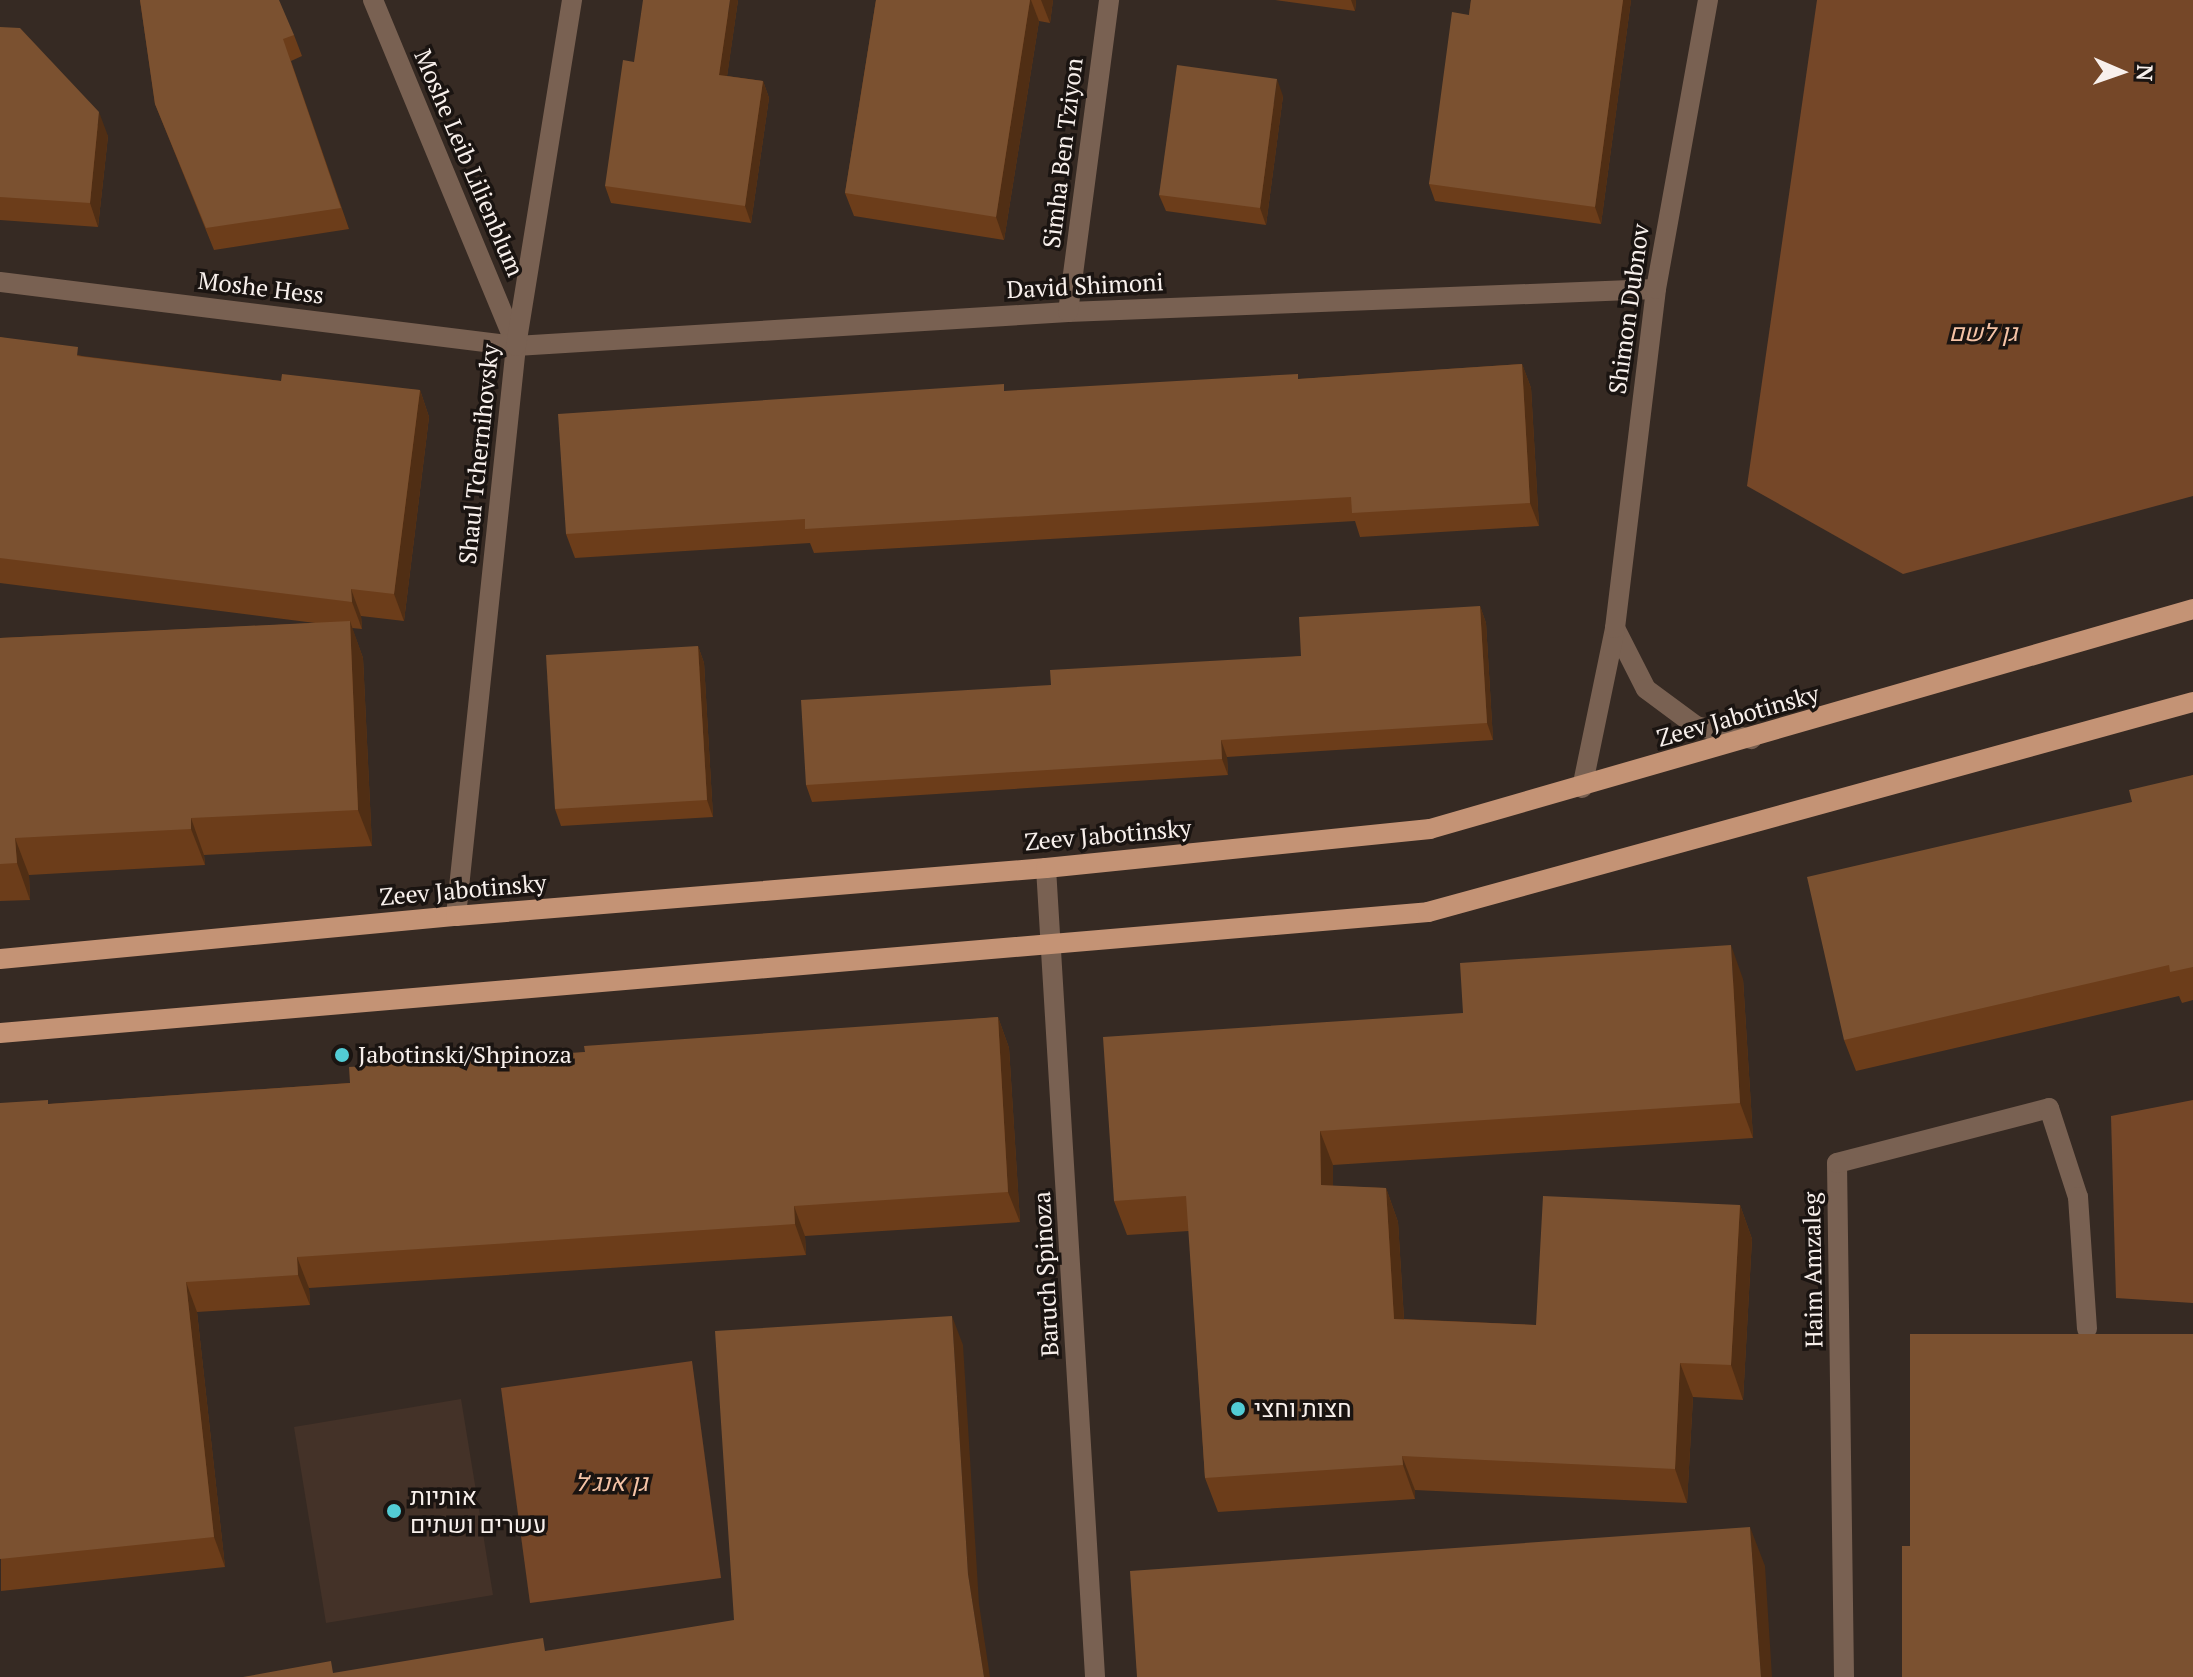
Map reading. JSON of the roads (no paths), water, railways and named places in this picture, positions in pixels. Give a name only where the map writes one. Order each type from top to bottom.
[{"type":"main road","name":"Zeev Jabotinsky","points":[[0,959],[456,916],[1046,868],[1430,829],[1752,739],[2193,609]]},
{"type":"main road","points":[[0,1033],[1428,912],[2193,702]]},
{"type":"street","name":"Moshe Leib Lilienblum","points":[[373,0],[516,346]]},
{"type":"street","name":"Shaul Tchernihovsky","points":[[456,916],[516,346],[572,0]]},
{"type":"street","name":"Simha Ben Tziyon","points":[[1068,312],[1109,0]]},
{"type":"street","name":"Shimon Dubnov","points":[[1582,788],[1615,628],[1656,289],[1708,0]]},
{"type":"street","name":"Moshe Hess","points":[[0,282],[516,346]]},
{"type":"street","name":"David Shimoni","points":[[516,346],[1068,312],[1656,289]]},
{"type":"street","points":[[1615,628],[1646,689],[1696,726],[1752,739]]},
{"type":"street","name":"Baruch Spinoza","points":[[1046,868],[1095,1677]]},
{"type":"street","name":"Haim Amzaleg","points":[[1844,1677],[1837,1163],[2049,1108],[2078,1197],[2087,1329]]},
{"type":"place","name":"Jabotinski/Shpinoza","points":[[342,1055]]},
{"type":"place","name":"חצות וחצי","points":[[1238,1409]]},
{"type":"place","name":"אותיות עשרים ושתים","points":[[394,1511]]},
{"type":"park label","name":"גן לשם","points":[[1983,333]]},
{"type":"park label","name":"גן אנג'ל","points":[[611,1483]]}]
